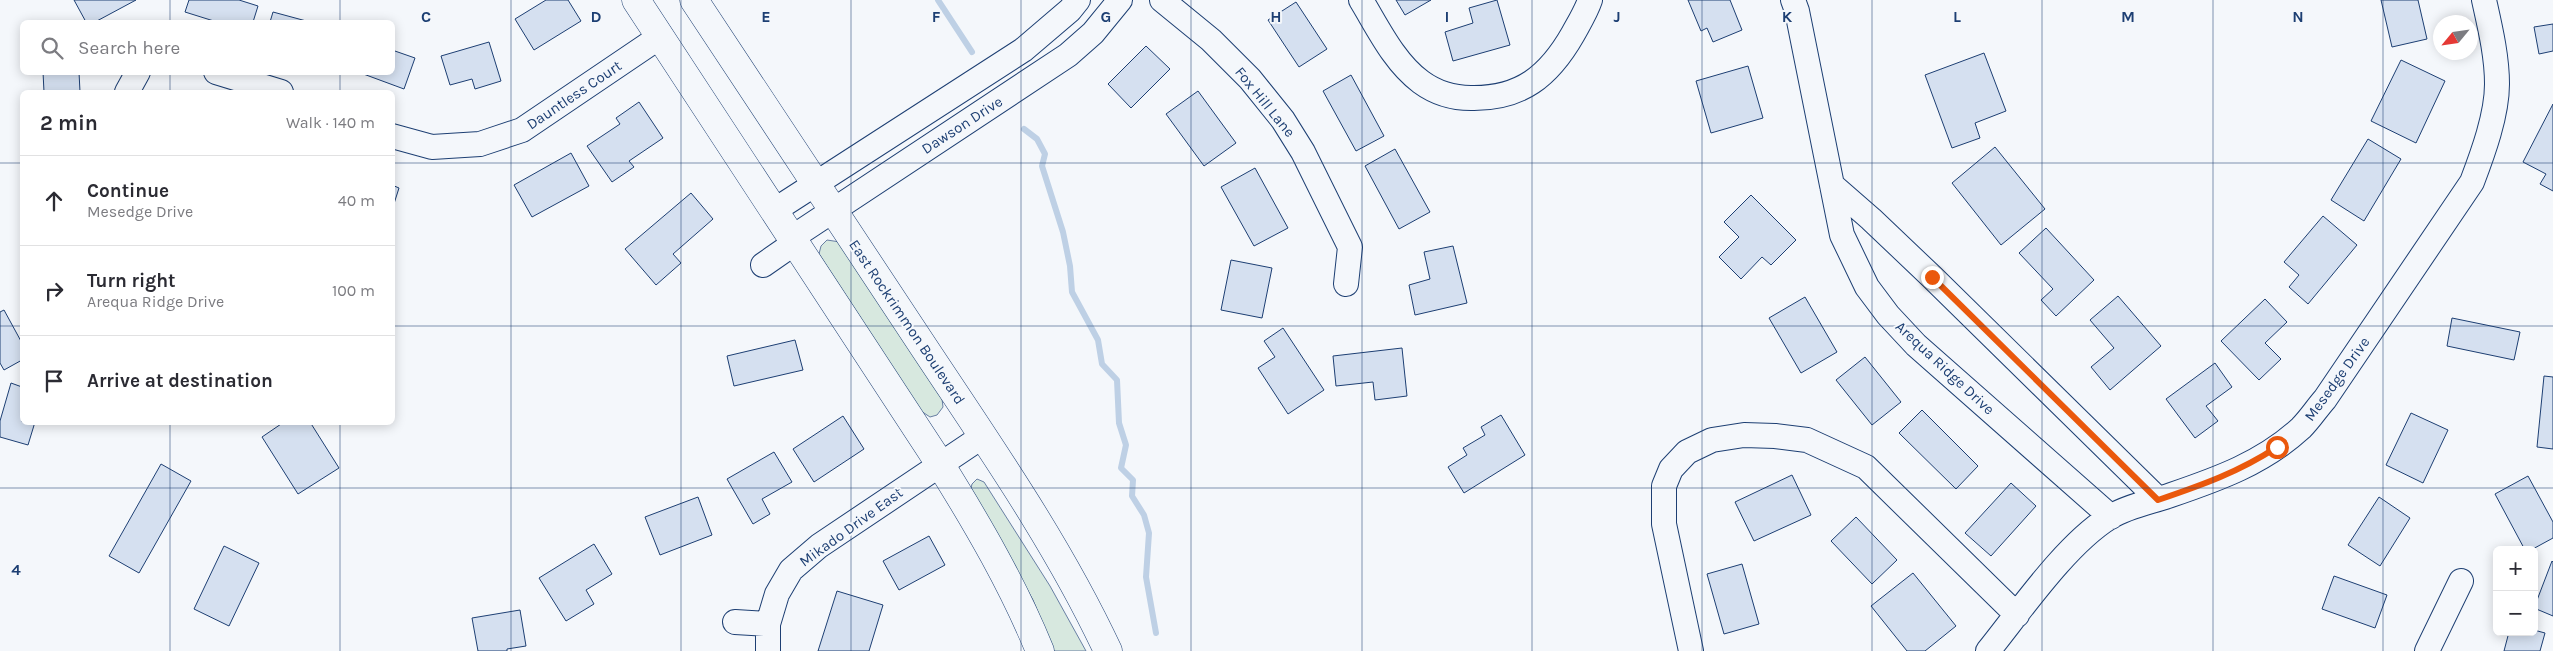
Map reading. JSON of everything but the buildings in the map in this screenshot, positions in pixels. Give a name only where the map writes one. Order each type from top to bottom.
[{"type":"main road","points":[[636,0],[662,36],[986,538],[1022,607],[1040,651]]},
{"type":"main road","name":"East Rockrimmon Boulevard","points":[[694,0],[983,436],[1050,542],[1108,651]]},
{"type":"street","name":"Dawson Drive","points":[[775,210],[1023,50],[1070,10],[1078,0]]},
{"type":"street","name":"Dawson Drive","points":[[763,265],[833,210],[1068,55],[1093,32],[1120,0]]},
{"type":"street","name":"Fox Hill Lane","points":[[1162,0],[1224,53],[1250,80],[1283,120],[1303,152],[1350,247],[1346,284]]},
{"type":"street","points":[[1361,0],[1391,48],[1408,71],[1422,83],[1439,92],[1460,98],[1483,98],[1507,96],[1528,87],[1546,71],[1561,55],[1590,0]]},
{"type":"street","name":"Arequa Ridge Drive","points":[[1793,0],[1797,11],[1842,235],[1867,287],[1888,315],[1916,346],[2111,517]]},
{"type":"street","name":"Mesedge Drive","points":[[1988,651],[2067,554],[2091,531],[2130,507],[2158,500],[2225,477],[2249,465],[2302,427],[2325,398],[2472,182],[2483,153],[2497,85],[2494,49],[2484,0]]},
{"type":"street","name":"Dauntless Court","points":[[395,137],[432,147],[480,144],[522,130],[662,36]]},
{"type":"street","points":[[128,90],[136,75]]},
{"type":"street","points":[[226,75],[274,90]]},
{"type":"street","points":[[1832,185],[1872,219],[2158,500]]},
{"type":"street","points":[[1691,651],[1664,524],[1664,486],[1671,469],[1687,452],[1712,440],[1744,435],[1808,440],[1866,467],[2018,615]]},
{"type":"street","name":"Mikado Drive East","points":[[768,651],[768,624],[777,594],[791,570],[819,546],[983,436]]},
{"type":"street","points":[[2427,651],[2461,582]]},
{"type":"street","points":[[735,622],[768,624]]},
{"type":"shaded area","points":[[827,240],[840,242],[942,399],[943,407],[937,415],[930,417],[921,411],[819,254],[821,246]]},
{"type":"shaded area","points":[[977,479],[984,482],[1050,586],[1086,651],[1054,651],[1033,600],[971,488]]},
{"type":"waterway","points":[[938,0],[972,52]]},
{"type":"waterway","points":[[1024,129],[1037,139],[1045,154],[1042,166],[1063,232],[1070,266],[1072,292],[1098,340],[1102,364],[1117,380],[1119,423],[1126,445],[1121,468],[1133,480],[1132,496],[1144,515],[1149,533],[1146,577],[1156,633]]},
{"type":"route","points":[[1932,277],[1957,304],[2158,500],[2225,477],[2249,465],[2277,447]]}]
